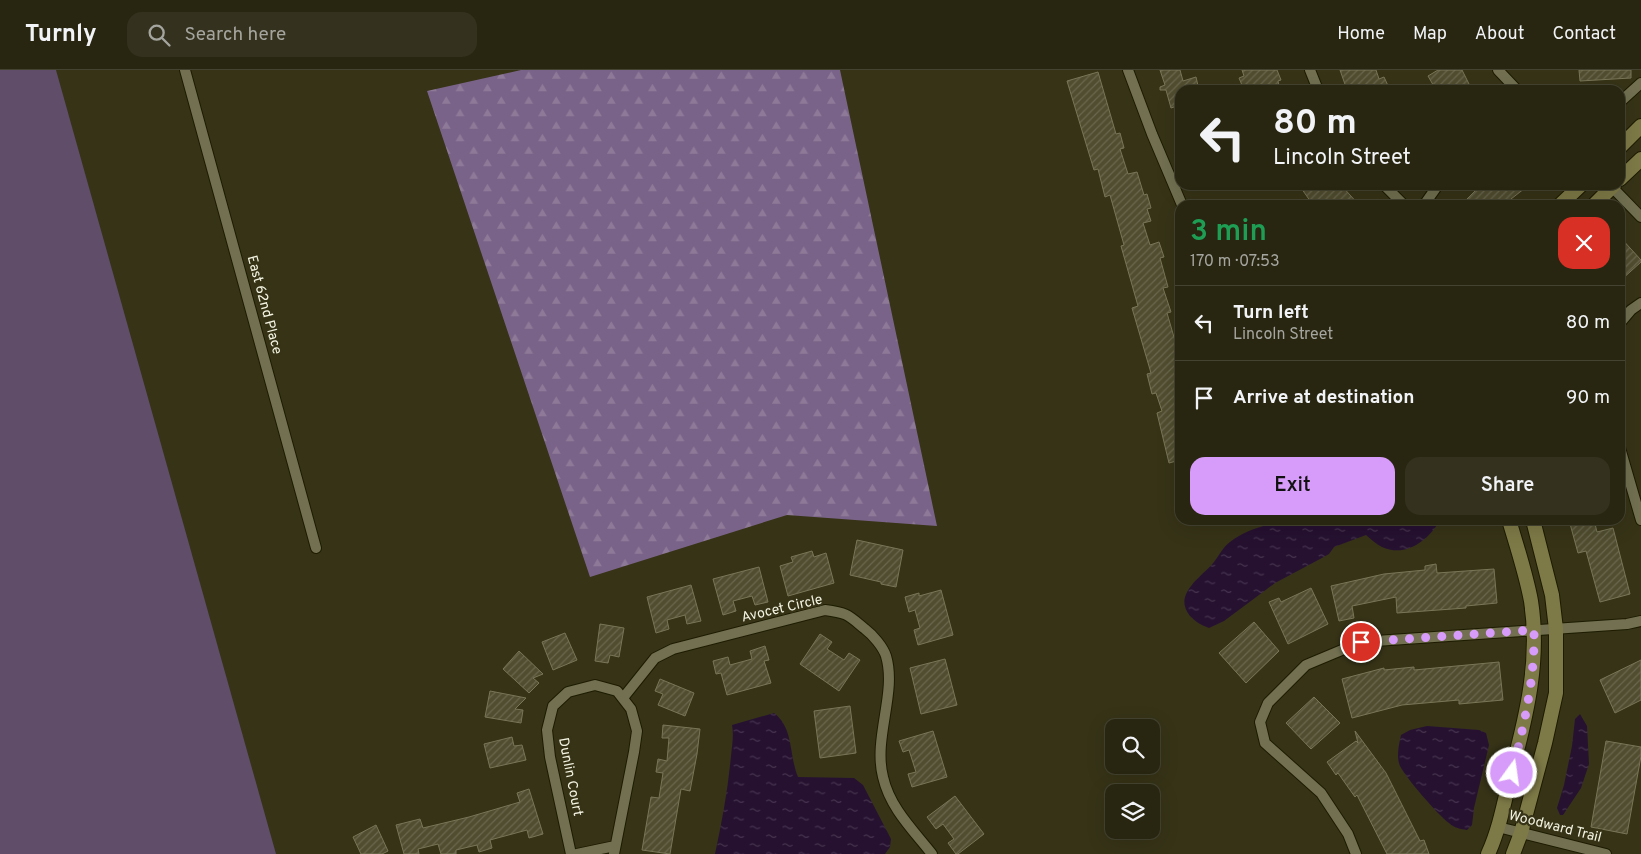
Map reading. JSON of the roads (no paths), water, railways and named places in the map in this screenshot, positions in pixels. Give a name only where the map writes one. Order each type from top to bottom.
[{"type":"street","name":"East 62nd Place","points":[[185,70],[316,548]]},
{"type":"street","points":[[1128,70],[1175,188]]},
{"type":"street","points":[[1310,70],[1316,85]]},
{"type":"street","points":[[1498,70],[1512,85]]},
{"type":"street","points":[[1625,97],[1641,82]]},
{"type":"street","points":[[1625,142],[1641,126]]},
{"type":"street","points":[[1625,174],[1641,159]]},
{"type":"street","points":[[1389,190],[1399,200]]},
{"type":"street","points":[[1565,200],[1575,190]]},
{"type":"street","points":[[1599,200],[1608,190]]},
{"type":"street","points":[[1619,190],[1641,217]]},
{"type":"street","points":[[1625,317],[1641,303]]},
{"type":"street","points":[[1625,465],[1641,520]]},
{"type":"street","points":[[1488,854],[1498,827],[1529,700],[1534,664],[1534,630],[1531,601],[1510,525]]},
{"type":"street","points":[[1513,854],[1521,833],[1546,743],[1556,693],[1556,629],[1550,583],[1534,525]]},
{"type":"street","name":"Avocet Circle","points":[[623,698],[655,658],[673,649],[825,610],[846,613],[870,633],[886,654],[890,675],[880,748],[882,777],[892,803],[932,854]]},
{"type":"street","points":[[1356,854],[1348,834],[1321,793],[1265,743],[1260,722],[1268,703],[1306,665],[1361,642],[1627,624],[1641,621]]},
{"type":"street","name":"Dunlin Court","points":[[571,854],[550,757],[547,730],[553,706],[568,692],[595,685],[617,691],[623,698]]},
{"type":"street","points":[[577,854],[615,850],[637,731],[631,709],[623,698]]},
{"type":"street","name":"Woodward Trail","points":[[1498,827],[1606,854]]},
{"type":"water","points":[[1268,525],[1436,525],[1423,540],[1408,549],[1391,550],[1382,547],[1366,535],[1334,547],[1329,554],[1275,583],[1224,621],[1209,628],[1199,623],[1190,616],[1185,608],[1184,600],[1191,586],[1227,545],[1234,539]]},
{"type":"water","points":[[774,713],[785,726],[788,734],[798,777],[854,778],[863,785],[891,839],[890,847],[885,854],[715,854],[728,781],[733,740],[732,725]]},
{"type":"water","points":[[1580,714],[1587,726],[1589,764],[1581,788],[1563,815],[1560,815],[1557,808],[1572,746],[1575,719]]},
{"type":"water","points":[[1427,726],[1479,730],[1486,733],[1489,745],[1474,808],[1472,825],[1467,830],[1453,826],[1444,819],[1415,787],[1400,766],[1398,754],[1401,735],[1410,730]]}]
